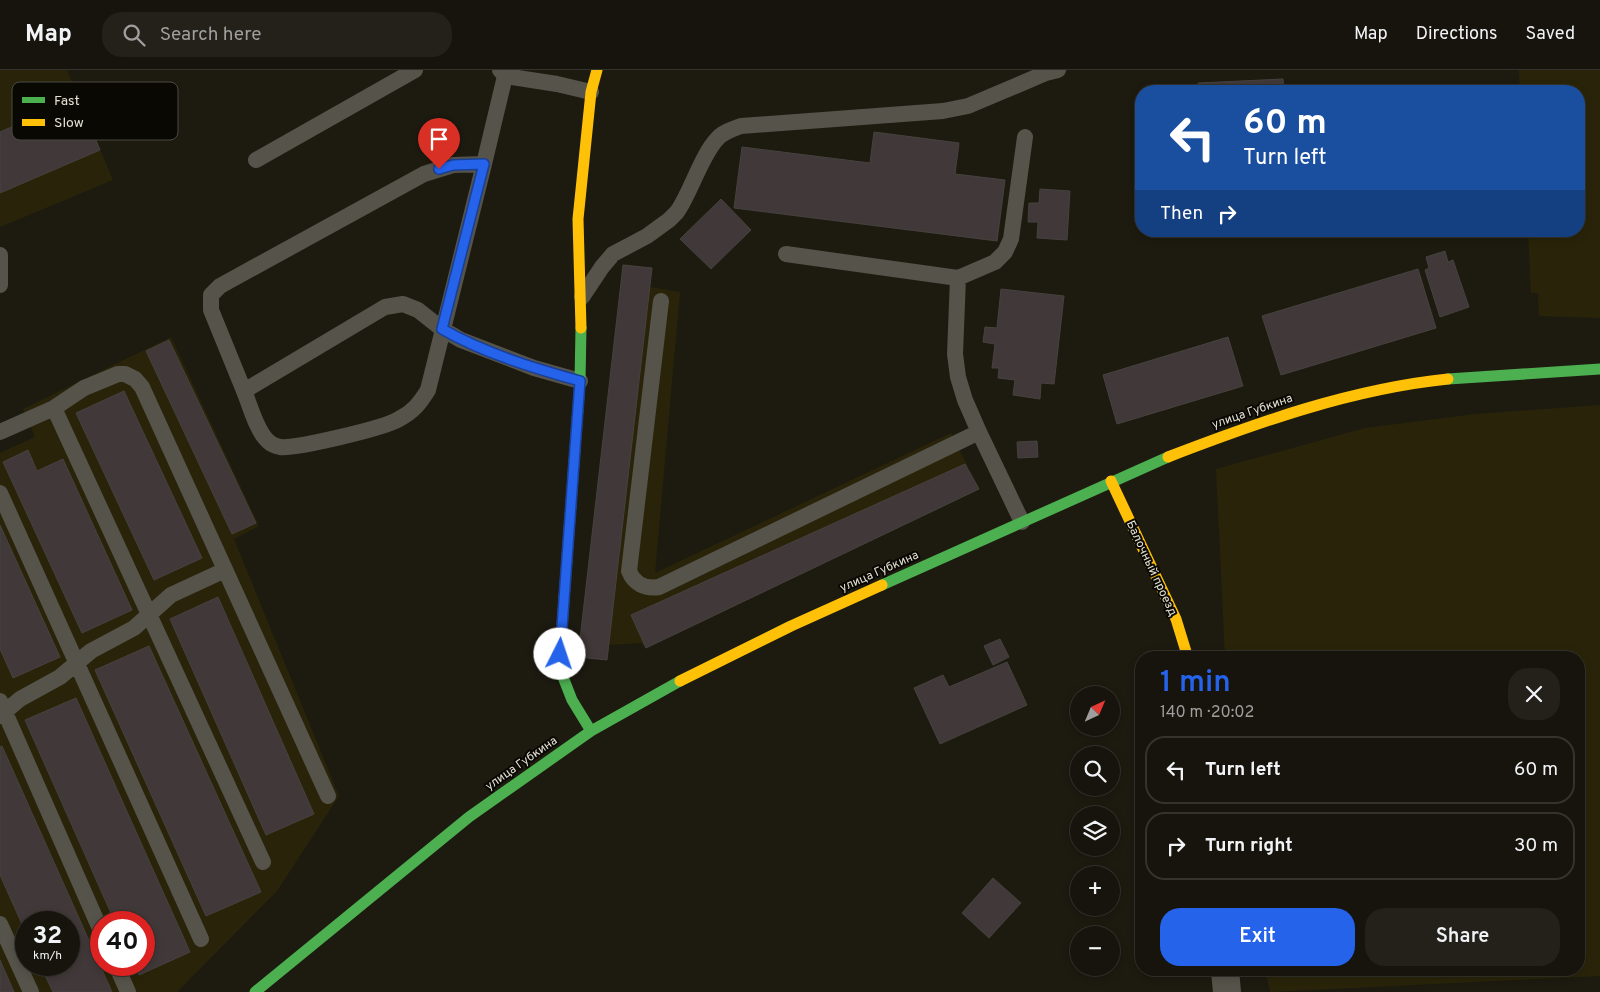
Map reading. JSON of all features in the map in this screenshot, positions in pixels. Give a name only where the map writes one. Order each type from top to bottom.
[{"type":"street","points":[[591,731],[572,700],[563,677],[560,654],[580,381],[581,299],[578,219],[591,92],[597,70]]},
{"type":"street","name":"улица Губкина","points":[[255,992],[469,817],[591,731],[668,687],[791,626],[1148,464],[1294,411],[1373,391],[1446,379],[1600,369]]},
{"type":"street","name":"Балочный проезд","points":[[1111,481],[1176,619],[1186,651]]},
{"type":"street","points":[[1225,976],[1226,992]]},
{"type":"lane","points":[[256,160],[415,70]]},
{"type":"lane","points":[[581,299],[613,254],[647,236],[670,220],[677,212],[708,152],[717,139],[727,132],[749,125],[943,111],[968,106],[1046,73],[1058,70]]},
{"type":"lane","points":[[484,164],[453,165],[424,174],[220,286],[210,295],[211,310],[262,435],[270,443],[280,447],[297,445],[378,427],[397,421],[411,412],[421,402],[428,390],[484,164],[503,73],[591,92]]},
{"type":"lane","points":[[786,254],[958,278],[995,262],[1005,252],[1011,239],[1025,137]]},
{"type":"lane","points":[[0,255],[0,285]]},
{"type":"lane","points":[[958,278],[955,354],[958,377],[965,400],[979,432],[1022,522]]},
{"type":"lane","points":[[661,301],[629,571],[637,583],[644,587],[659,586],[979,432]]},
{"type":"lane","points":[[244,391],[385,307],[403,304],[418,310],[442,329],[461,340],[534,368],[580,381]]},
{"type":"lane","points":[[0,432],[54,408],[84,388],[118,374],[125,374],[135,379],[142,387],[328,796]]},
{"type":"lane","points":[[54,408],[263,862]]},
{"type":"lane","points":[[0,493],[202,939]]},
{"type":"lane","points":[[92,911],[2,709],[60,677],[91,651],[134,628],[170,595],[225,570]]},
{"type":"lane","points":[[0,924],[31,992]]},
{"type":"lane","points":[[121,976],[128,992]]},
{"type":"shaded area","points":[[0,70],[67,70],[72,82],[12,82],[12,140],[96,140],[113,180],[0,227]]},
{"type":"shaded area","points":[[1519,70],[1600,70],[1600,318],[1539,316],[1538,293],[1531,293],[1528,237],[1585,237],[1585,85],[1520,85]]},
{"type":"shaded area","points":[[623,265],[652,268],[650,287],[680,292],[655,573],[951,433],[979,489],[646,648],[641,643],[609,645],[607,660],[578,657]]},
{"type":"shaded area","points":[[171,337],[259,526],[234,539],[339,796],[277,891],[177,992],[0,992],[0,453],[35,437],[23,409]]},
{"type":"shaded area","points":[[1600,405],[1600,976],[1270,992],[1266,976],[1585,976],[1585,651],[1225,651],[1216,469],[1365,428],[1476,414]]},
{"type":"building","points":[[1283,79],[1284,85],[1198,85],[1198,83]]},
{"type":"building","points":[[12,127],[12,140],[96,140],[100,150],[0,193],[0,132]]},
{"type":"building","points":[[874,132],[959,143],[955,174],[1005,180],[997,241],[734,208],[742,147],[870,163]]},
{"type":"building","points":[[1040,189],[1070,191],[1067,240],[1037,238],[1038,222],[1028,222],[1029,203],[1039,203]]},
{"type":"building","points":[[721,199],[751,230],[711,269],[680,239]]},
{"type":"building","points":[[1445,251],[1448,262],[1453,260],[1469,307],[1440,317],[1425,270],[1429,268],[1426,257]]},
{"type":"building","points":[[623,265],[652,268],[607,660],[578,657]]},
{"type":"building","points":[[1418,269],[1436,328],[1281,375],[1262,316]]},
{"type":"building","points":[[1001,289],[1064,296],[1054,384],[1041,383],[1040,399],[1013,395],[1015,380],[998,378],[999,368],[992,368],[995,344],[983,342],[985,327],[997,328]]},
{"type":"building","points":[[1228,337],[1243,386],[1117,424],[1103,375]]},
{"type":"building","points":[[169,340],[256,523],[232,534],[146,351]]},
{"type":"building","points":[[124,391],[202,558],[154,580],[76,413]]},
{"type":"building","points":[[1037,441],[1038,457],[1018,458],[1017,442]]},
{"type":"building","points":[[28,450],[37,471],[63,459],[132,610],[82,633],[3,462]]},
{"type":"building","points":[[965,464],[979,489],[646,648],[631,615]]},
{"type":"building","points":[[0,525],[60,657],[13,678],[0,649]]},
{"type":"building","points":[[218,597],[314,814],[266,835],[170,619]]},
{"type":"building","points":[[1000,639],[1009,657],[993,665],[984,646]]},
{"type":"building","points":[[149,646],[261,892],[206,916],[95,670]]},
{"type":"building","points":[[1007,662],[1027,705],[940,744],[914,688],[943,675],[949,687]]},
{"type":"building","points":[[76,698],[190,952],[155,968],[155,911],[110,911],[25,720]]},
{"type":"building","points":[[2,746],[76,911],[16,911],[0,875],[0,747]]},
{"type":"building","points":[[993,878],[1021,903],[989,938],[962,913]]},
{"type":"building","points":[[80,920],[90,943],[90,976],[105,976],[112,992],[53,992],[45,976],[80,976]]},
{"type":"building","points":[[0,960],[14,992],[0,992]]},
{"type":"traffic: fast","points":[[581,328],[580,381],[560,654],[563,677],[572,700],[591,731]]},
{"type":"traffic: fast","points":[[1448,379],[1600,369]]},
{"type":"traffic: fast","points":[[882,585],[1168,457]]},
{"type":"traffic: fast","points":[[255,992],[469,817],[591,731],[680,681]]},
{"type":"traffic: slow","points":[[581,328],[578,219],[591,92],[597,70]]},
{"type":"traffic: slow","points":[[1168,457],[1236,431],[1341,399],[1376,390],[1448,379]]},
{"type":"traffic: slow","points":[[1111,481],[1176,619],[1186,651]]},
{"type":"traffic: slow","points":[[680,681],[791,626],[882,585]]},
{"type":"route","points":[[439,169],[453,165],[484,164],[442,329],[461,340],[534,368],[580,381],[560,654]]}]
